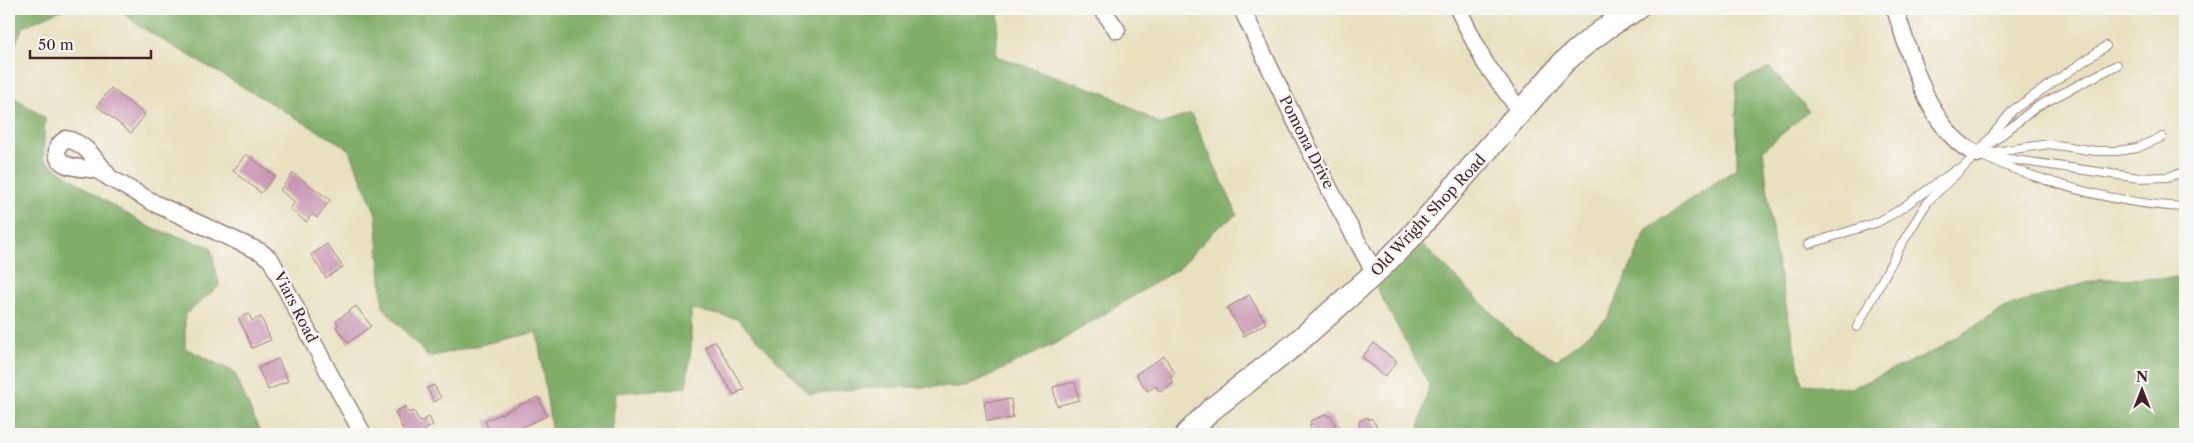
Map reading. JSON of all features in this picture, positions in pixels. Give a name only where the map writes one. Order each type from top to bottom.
[{"type":"street","points":[[1102,9],[1116,30]]},
{"type":"street","name":"Pomona Drive","points":[[1242,9],[1296,122],[1375,273]]},
{"type":"street","points":[[1458,9],[1485,63],[1520,111]]},
{"type":"street","name":"Old Wright Shop Road","points":[[1187,434],[1212,409],[1293,346],[1375,273],[1447,197],[1563,63],[1588,40],[1618,19],[1637,9]]},
{"type":"street","points":[[1895,9],[1934,112],[1944,128],[1956,141],[1977,154]]},
{"type":"street","name":"Viars Road","points":[[110,178],[156,204],[260,252],[271,260],[363,434]]},
{"type":"lane","points":[[1857,327],[1901,245],[1928,202],[1977,154],[2013,110],[2106,46]]},
{"type":"lane","points":[[1809,244],[1878,222],[1896,212],[1977,154],[2036,108],[2117,65]]},
{"type":"lane","points":[[1977,154],[2049,144],[2096,151],[2117,151],[2137,148],[2162,138]]},
{"type":"lane","points":[[1977,154],[2139,178],[2167,177],[2185,172]]},
{"type":"lane","points":[[1977,154],[2041,178],[2135,203],[2185,207]]},
{"type":"green space","points":[[9,9],[63,9],[23,27],[9,58]]},
{"type":"green space","points":[[120,9],[999,9],[996,56],[1107,94],[1160,124],[1191,114],[1237,214],[1214,231],[1179,268],[1062,340],[966,387],[877,387],[809,394],[738,319],[691,309],[691,349],[686,387],[615,393],[611,434],[552,434],[537,332],[428,357],[383,307],[376,214],[349,149],[139,26]]},
{"type":"green space","points":[[1770,68],[1809,111],[1763,150],[1774,247],[1802,384],[1852,388],[1934,351],[2006,307],[2099,279],[2185,278],[2185,434],[1418,434],[1429,385],[1376,287],[1422,244],[1513,334],[1557,360],[1608,318],[1647,229],[1737,168],[1736,82]]},
{"type":"green space","points":[[9,94],[45,118],[43,159],[102,199],[149,227],[211,247],[219,286],[185,315],[185,348],[234,372],[261,434],[9,434]]},
{"type":"building","points":[[111,88],[145,115],[131,133],[97,106]]},
{"type":"building","points":[[246,154],[275,176],[261,193],[233,171]]},
{"type":"building","points":[[293,173],[330,200],[317,218],[312,214],[306,222],[290,209],[295,202],[280,190]]},
{"type":"building","points":[[327,244],[343,267],[326,278],[311,255]]},
{"type":"building","points":[[1249,295],[1266,323],[1244,336],[1227,308]]},
{"type":"building","points":[[356,306],[371,326],[348,343],[336,327],[338,325],[336,321]]},
{"type":"building","points":[[249,314],[252,321],[261,317],[271,340],[252,348],[239,318]]},
{"type":"building","points":[[715,341],[744,389],[734,395],[705,347]]},
{"type":"building","points":[[1374,343],[1397,362],[1385,376],[1362,357]]},
{"type":"building","points":[[1164,356],[1175,373],[1170,377],[1174,383],[1160,392],[1156,386],[1147,391],[1136,374]]},
{"type":"building","points":[[278,359],[288,381],[268,390],[258,368]]},
{"type":"building","points":[[1075,382],[1079,400],[1057,406],[1053,387]]},
{"type":"building","points":[[434,385],[441,398],[434,402],[427,388]]},
{"type":"building","points":[[538,397],[547,416],[506,434],[491,434],[485,421]]},
{"type":"building","points":[[1011,399],[1013,418],[987,421],[984,402]]},
{"type":"building","points":[[406,406],[409,413],[414,411],[420,422],[429,417],[433,425],[420,434],[405,434],[395,412]]},
{"type":"building","points":[[1327,414],[1328,417],[1331,416],[1339,434],[1313,434],[1309,425],[1312,424],[1310,421]]},
{"type":"building","points":[[1367,417],[1369,420],[1371,418],[1382,434],[1358,434],[1355,430],[1360,426],[1358,422]]}]
